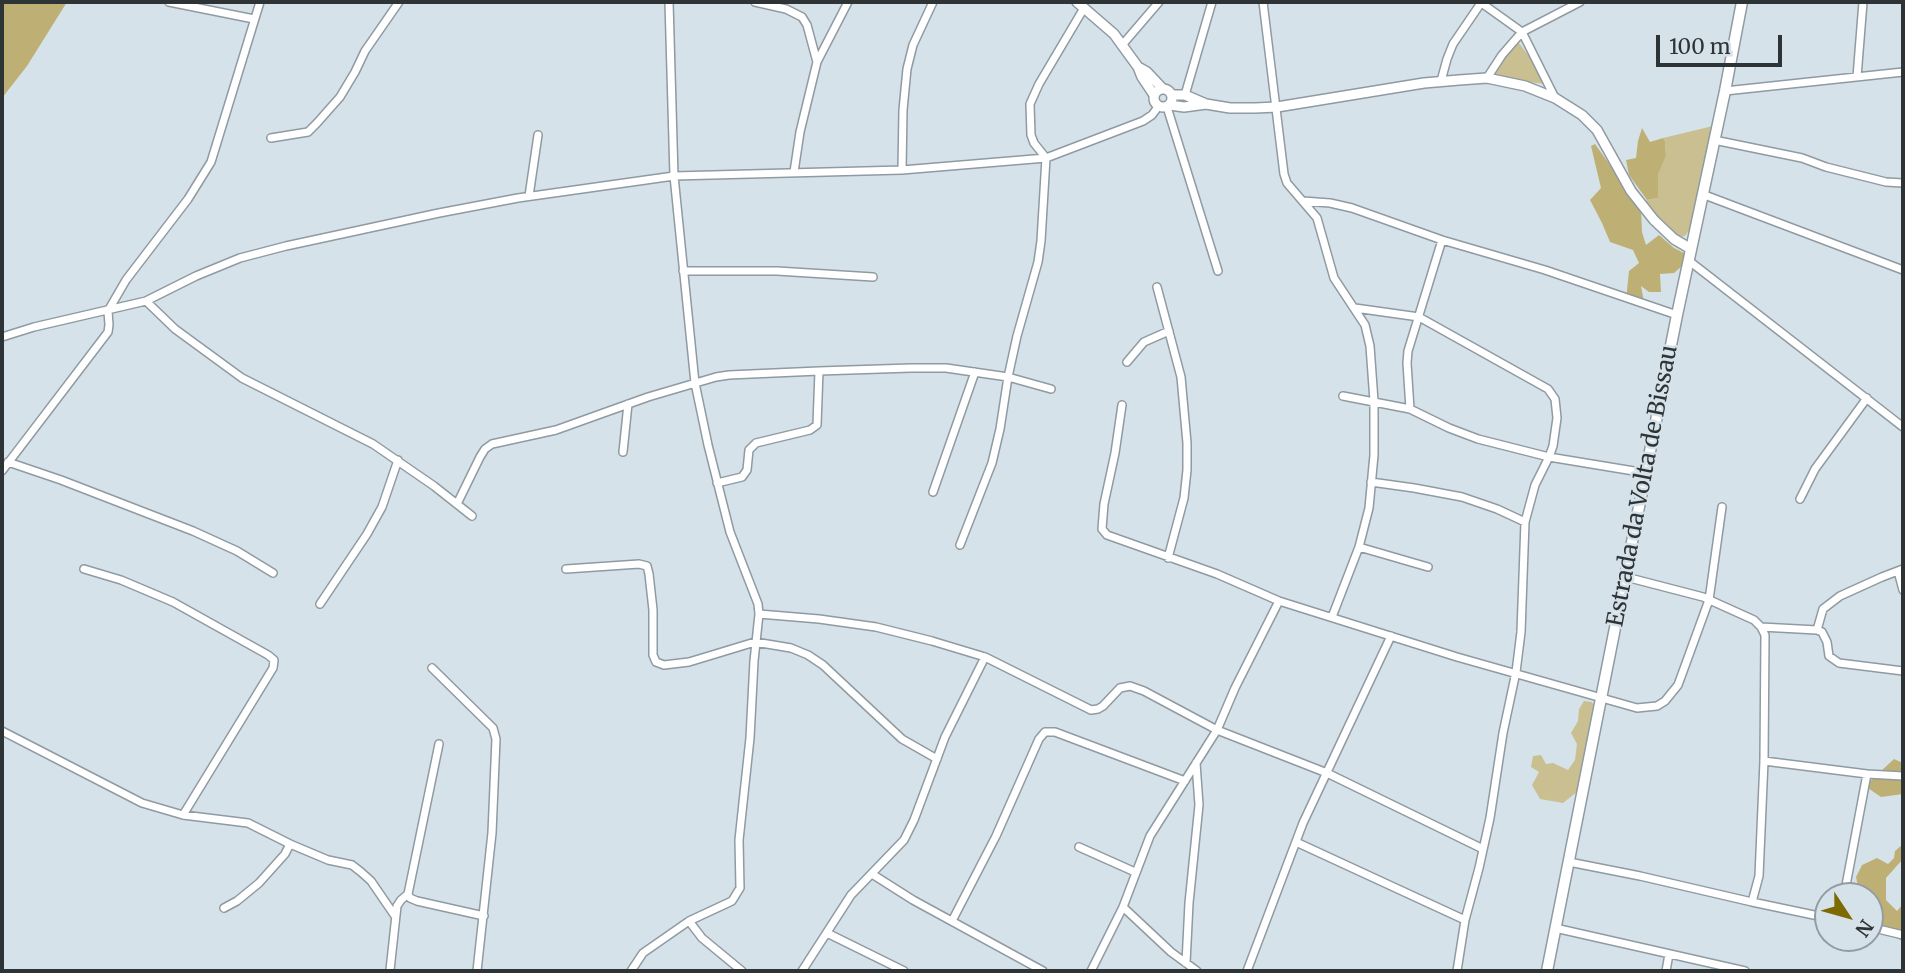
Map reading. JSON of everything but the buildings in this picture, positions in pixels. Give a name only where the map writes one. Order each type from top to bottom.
[{"type":"main road","name":"Estrada da Volta de Bissau","points":[[1547,971],[1676,315],[1742,2]]},
{"type":"street","points":[[169,2],[254,19]]},
{"type":"street","points":[[2,471],[108,332],[108,311],[134,268],[188,199],[211,162],[260,2]]},
{"type":"street","points":[[271,138],[308,132],[317,123],[340,97],[365,51],[399,2]]},
{"type":"street","points":[[631,971],[643,953],[688,921],[732,901],[740,888],[740,840],[759,614],[758,604],[730,532],[695,383],[674,176],[669,2]]},
{"type":"street","points":[[755,2],[786,9],[802,17],[807,25],[817,62]]},
{"type":"street","points":[[794,172],[800,132],[817,62],[848,2]]},
{"type":"street","points":[[902,170],[907,69],[913,45],[933,2]]},
{"type":"street","points":[[1122,44],[1159,2]]},
{"type":"street","points":[[1185,95],[1212,2]]},
{"type":"street","points":[[1263,2],[1284,174],[1287,183],[1317,218],[1334,278],[1365,325],[1368,335],[1374,401],[1374,455],[1369,508],[1359,547],[1332,617]]},
{"type":"street","points":[[1441,81],[1453,44],[1481,2],[1522,32],[1555,98]]},
{"type":"street","points":[[1486,78],[1522,32],[1580,2]]},
{"type":"street","points":[[1857,77],[1863,2]]},
{"type":"street","points":[[960,545],[992,463],[1017,336],[1038,262],[1046,158],[1031,135],[1030,104],[1081,5],[1114,34],[1154,95],[1158,90],[1166,100],[1184,107],[1206,104],[1242,108],[1277,107],[1441,81],[1486,78],[1508,81],[1555,98],[1582,115],[1597,130],[1643,206],[1689,255],[1903,427]]},
{"type":"street","points":[[1138,67],[1147,72],[1166,100],[1218,271]]},
{"type":"street","points":[[1725,91],[1903,72]]},
{"type":"street","points":[[2,337],[146,301],[240,258],[439,213],[529,196],[674,176],[902,170],[1046,158],[1143,121],[1166,100],[1185,95],[1206,104]]},
{"type":"street","points":[[529,196],[538,135]]},
{"type":"street","points":[[1714,140],[1802,158],[1886,182],[1903,183]]},
{"type":"street","points":[[1702,194],[1903,270]]},
{"type":"street","points":[[1303,201],[1352,208],[1442,240],[1545,270],[1676,315]]},
{"type":"street","points":[[1410,409],[1406,363],[1408,351],[1442,240]]},
{"type":"street","points":[[683,271],[777,271],[873,277]]},
{"type":"street","points":[[1157,288],[1181,377],[1187,443],[1184,498],[1168,558]]},
{"type":"street","points":[[146,301],[175,329],[242,378],[373,444],[472,516]]},
{"type":"street","points":[[1354,308],[1419,317],[1548,389],[1555,399],[1557,418],[1553,446],[1535,485],[1525,522],[1517,672],[1503,733],[1490,818],[1465,920],[1457,971]]},
{"type":"street","points":[[1127,362],[1144,342],[1169,331]]},
{"type":"street","points":[[457,504],[480,457],[492,444],[556,430],[628,404],[729,375],[946,369],[1008,377],[1051,389]]},
{"type":"street","points":[[717,483],[742,477],[747,470],[749,450],[755,443],[810,430],[817,425],[819,371]]},
{"type":"street","points":[[933,492],[975,372]]},
{"type":"street","points":[[1343,396],[1410,409],[1478,439],[1549,457],[1646,473]]},
{"type":"street","points":[[1800,499],[1815,469],[1867,398]]},
{"type":"street","points":[[623,452],[628,404]]},
{"type":"street","points":[[1122,405],[1104,504],[1102,529],[1107,536],[1217,574],[1279,601],[1457,657],[1637,708],[1657,706],[1665,701],[1678,685],[1709,600],[1722,507]]},
{"type":"street","points":[[320,604],[382,507],[398,460]]},
{"type":"street","points":[[8,462],[193,531],[237,551],[273,573]]},
{"type":"street","points":[[1371,482],[1462,497],[1525,522]]},
{"type":"street","points":[[1359,547],[1428,567]]},
{"type":"street","points":[[566,569],[639,564],[647,566],[653,610],[653,655],[656,662],[660,664],[699,660],[755,642],[791,648],[808,655],[823,666],[902,740],[937,760]]},
{"type":"street","points":[[84,569],[121,580],[173,601],[274,660],[273,668],[183,815]]},
{"type":"street","points":[[1817,630],[1823,609],[1840,596],[1900,570],[1903,590]]},
{"type":"street","points":[[1626,578],[1709,600],[1745,615],[1761,627],[1765,635],[1761,862],[1752,902]]},
{"type":"street","points":[[1091,971],[1123,907],[1135,872],[1159,820],[1217,730],[1279,601]]},
{"type":"street","points":[[759,614],[877,627],[985,657],[1091,710],[1103,706],[1121,688],[1130,687],[1144,691],[1217,730],[1327,773],[1483,849]]},
{"type":"street","points":[[1761,627],[1817,630],[1822,632],[1827,642],[1829,656],[1839,663],[1903,671]]},
{"type":"street","points":[[1247,971],[1296,842],[1391,636]]},
{"type":"street","points":[[802,971],[851,895],[898,847],[909,831],[945,737],[985,657]]},
{"type":"street","points":[[432,668],[495,733],[492,833],[477,971]]},
{"type":"street","points":[[2,731],[142,803],[183,815],[248,823],[328,860],[352,865],[371,881],[395,916]]},
{"type":"street","points":[[952,921],[996,836],[1039,738],[1045,732],[1055,732],[1185,781]]},
{"type":"street","points":[[390,970],[397,906],[408,894],[439,744]]},
{"type":"street","points":[[1764,761],[1903,776]]},
{"type":"street","points":[[1186,963],[1199,805],[1196,763]]},
{"type":"street","points":[[1847,882],[1867,774]]},
{"type":"street","points":[[1296,842],[1465,920]]},
{"type":"street","points":[[224,908],[259,883],[285,854],[290,844]]},
{"type":"street","points":[[1079,847],[1135,872]]},
{"type":"street","points":[[1569,862],[1814,915]]},
{"type":"street","points":[[872,874],[913,900],[1043,971]]},
{"type":"street","points":[[408,894],[417,901],[484,916]]},
{"type":"street","points":[[1123,907],[1164,946],[1197,971]]},
{"type":"street","points":[[688,921],[712,948],[743,971]]},
{"type":"street","points":[[1555,928],[1745,971]]},
{"type":"street","points":[[1884,930],[1903,933]]},
{"type":"street","points":[[827,933],[904,971]]},
{"type":"street","points":[[1666,971],[1669,954]]},
{"type":"shaded area","points":[[2,2],[67,2],[27,66],[2,98]]},
{"type":"shaded area","points":[[1515,38],[1542,73],[1546,84],[1490,78]]},
{"type":"shaded area","points":[[1713,126],[1690,229],[1685,236],[1677,237],[1650,212],[1646,201],[1658,198],[1658,175],[1666,156],[1663,138]]},
{"type":"shaded area","points":[[1642,128],[1650,142],[1663,138],[1665,141],[1666,156],[1658,175],[1658,198],[1647,200],[1629,175],[1626,160],[1636,158]]},
{"type":"shaded area","points":[[1595,144],[1641,209],[1642,232],[1646,245],[1659,235],[1687,257],[1685,267],[1674,273],[1660,274],[1661,292],[1649,292],[1641,286],[1644,302],[1635,306],[1626,300],[1629,271],[1639,263],[1633,250],[1610,242],[1590,200],[1601,188],[1591,146]]},
{"type":"shaded area","points":[[1584,701],[1592,702],[1596,710],[1578,791],[1563,803],[1540,799],[1532,785],[1539,772],[1531,767],[1533,756],[1541,755],[1546,764],[1553,763],[1568,770],[1575,760],[1577,744],[1571,733]]},
{"type":"shaded area","points":[[1894,759],[1903,763],[1903,794],[1881,797],[1865,786]]},
{"type":"shaded area","points":[[1903,844],[1903,859],[1886,878],[1886,900],[1897,911],[1903,904],[1903,941],[1884,934],[1884,882],[1857,882],[1856,877],[1862,865],[1877,858],[1888,864],[1894,858],[1895,851]]}]
